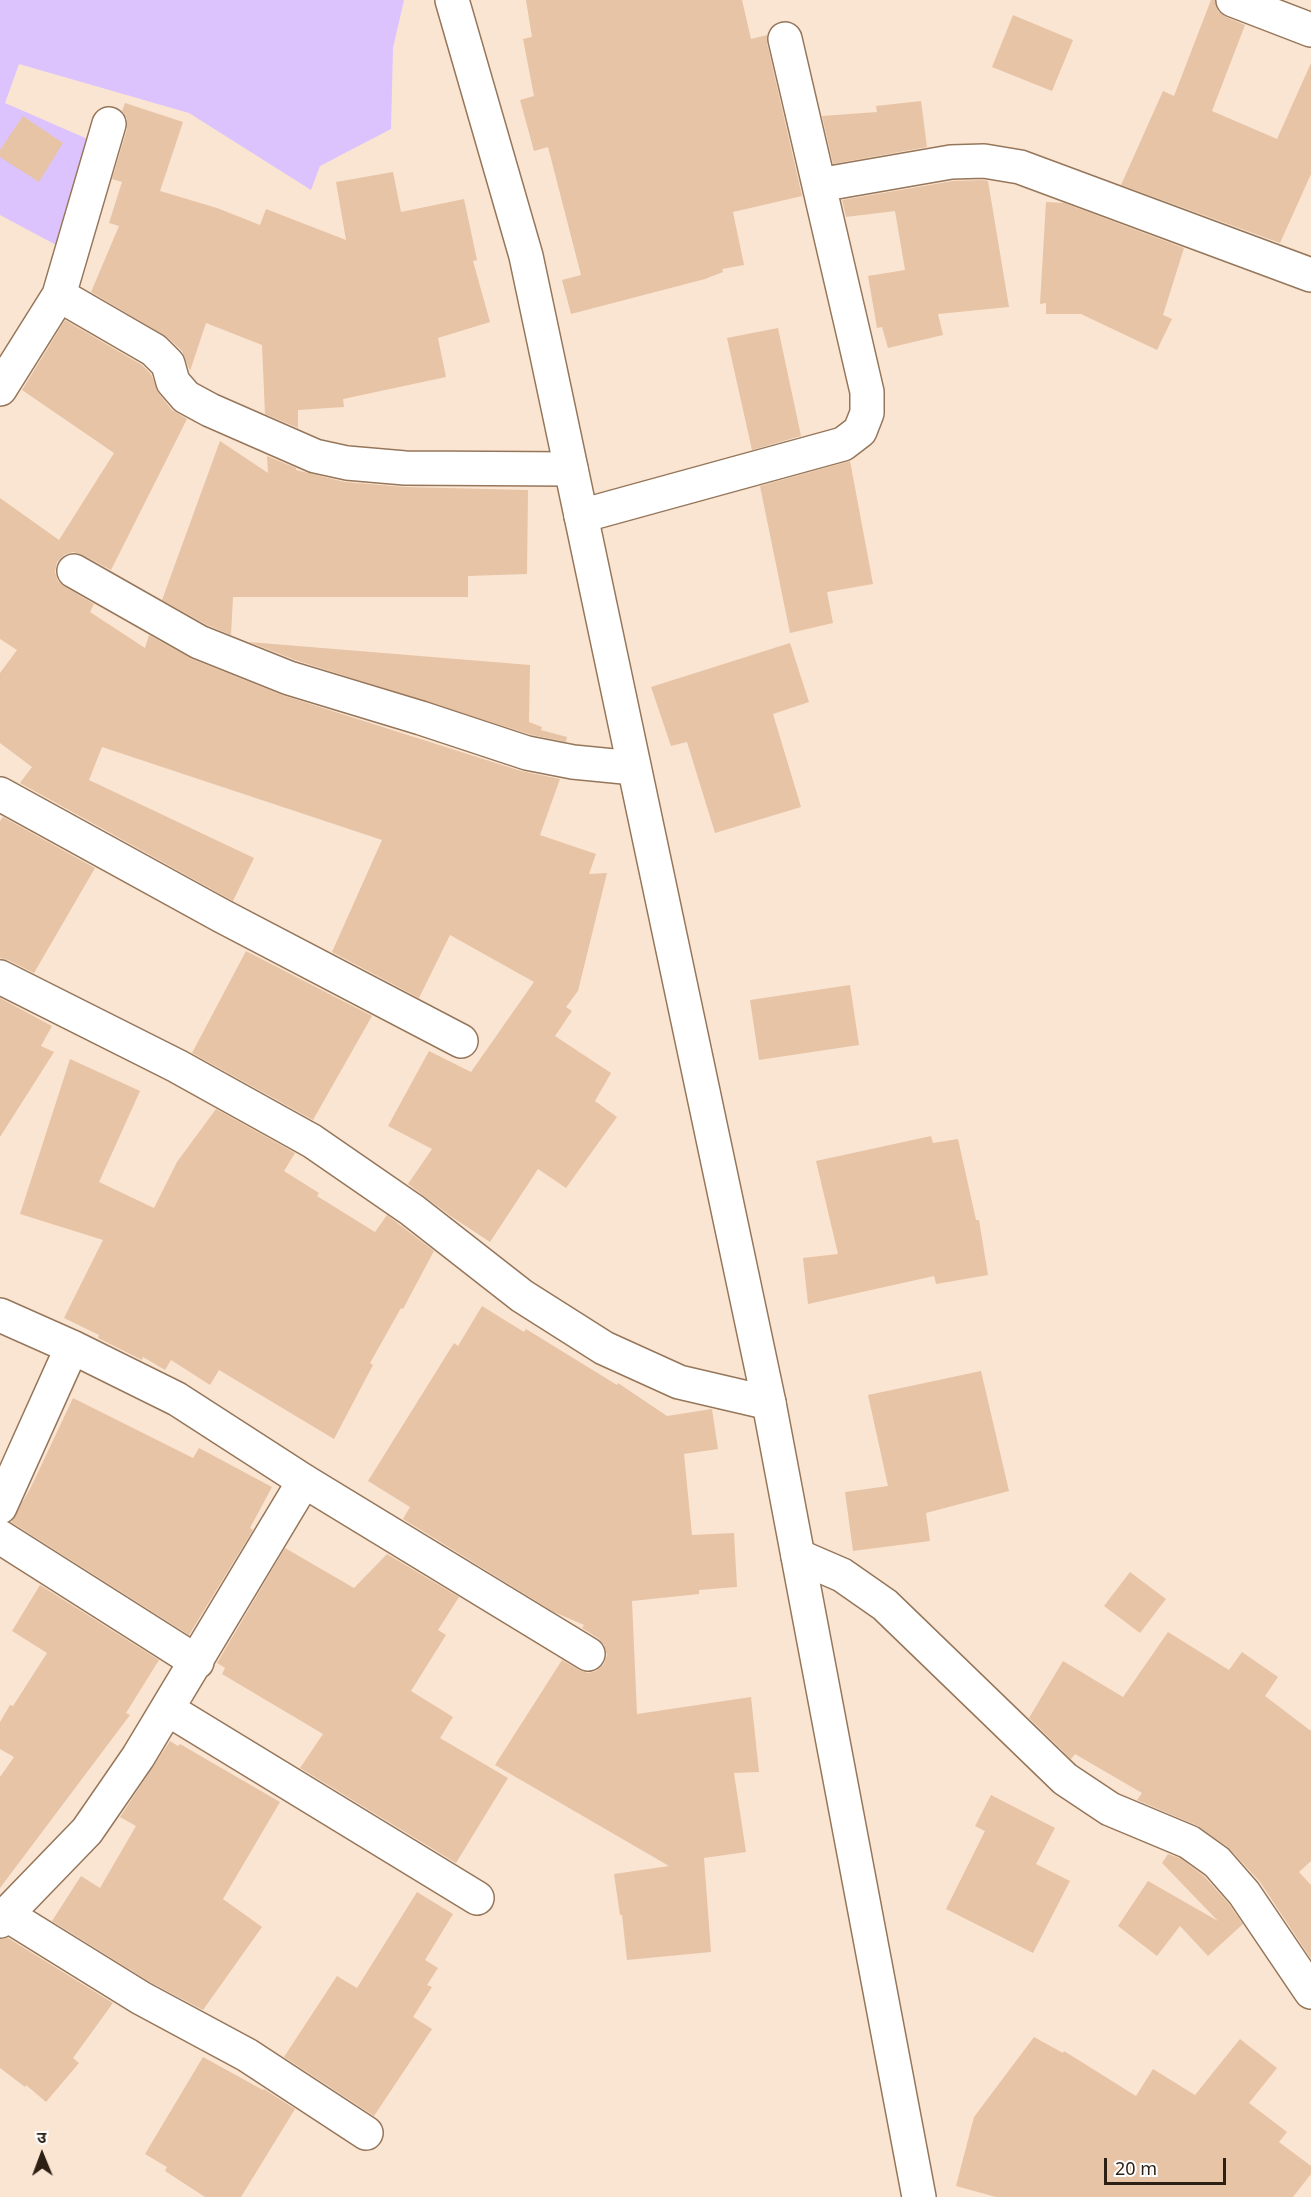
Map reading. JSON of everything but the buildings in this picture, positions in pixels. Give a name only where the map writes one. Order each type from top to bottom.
[{"type":"street","points":[[452,0],[526,256],[769,1403],[919,2197]]},
{"type":"street","points":[[1233,0],[1311,30]]},
{"type":"street","points":[[581,516],[843,444],[860,430],[867,413],[867,392],[785,39]]},
{"type":"street","points":[[3,378],[59,295],[109,124]]},
{"type":"street","points":[[819,185],[951,162],[984,161],[1020,167],[1311,275]]},
{"type":"street","points":[[59,295],[154,350],[168,364],[173,382],[186,397],[210,410],[315,456],[347,463],[405,468],[571,469]]},
{"type":"street","points":[[74,572],[199,642],[289,678],[527,753],[573,762],[634,768]]},
{"type":"street","points":[[0,794],[222,916],[461,1041]]},
{"type":"street","points":[[0,977],[177,1066],[312,1141],[412,1210],[522,1296],[604,1348],[679,1382],[769,1403]]},
{"type":"street","points":[[0,1316],[72,1347],[177,1399],[304,1481],[588,1654]]},
{"type":"street","points":[[0,1507],[72,1347]]},
{"type":"street","points":[[304,1481],[169,1710],[87,1831],[3,1918],[141,1998],[247,2055],[366,2133]]},
{"type":"street","points":[[0,1537],[197,1662]]},
{"type":"street","points":[[798,1556],[842,1575],[885,1605],[1065,1779],[1110,1809],[1189,1842],[1217,1862],[1244,1893],[1311,1992]]},
{"type":"street","points":[[169,1710],[477,1898]]},
{"type":"shaded area","points":[[0,0],[404,0],[393,48],[391,129],[320,166],[311,190],[189,113],[19,64],[5,103],[90,140],[58,246],[0,215]]}]
